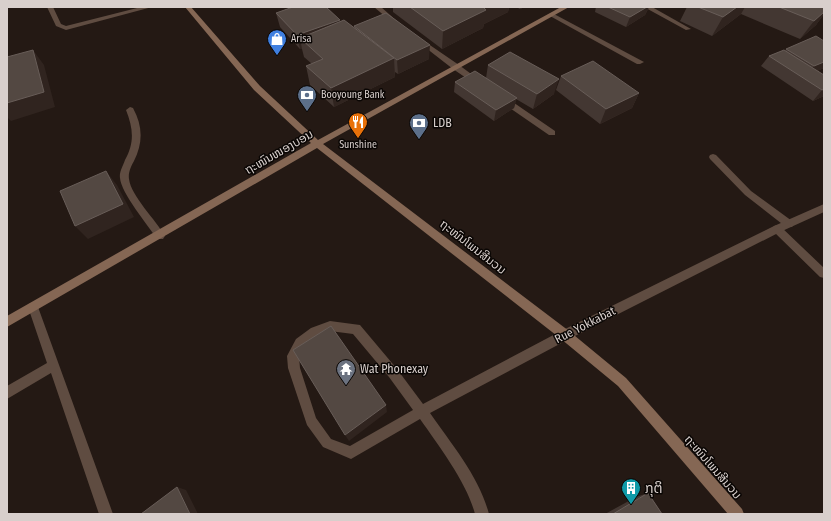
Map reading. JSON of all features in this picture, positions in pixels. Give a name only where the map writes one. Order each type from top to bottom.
[{"type":"street","points":[[50,7],[58,25],[66,28],[149,7]]},
{"type":"street","name":"ຖະໜົນໂພນສີນວນ","points":[[188,7],[257,88],[317,144],[566,335],[622,382],[737,514]]},
{"type":"street","points":[[377,7],[399,24]]},
{"type":"street","name":"ຖະໜົນໜອງບອນ","points":[[7,322],[160,236],[317,144],[566,7]]},
{"type":"street","points":[[647,7],[688,29]]},
{"type":"street","points":[[552,15],[612,45],[640,62]]},
{"type":"street","points":[[411,34],[482,84]]},
{"type":"street","points":[[495,93],[552,133]]},
{"type":"street","points":[[130,110],[138,128],[137,140],[136,146],[126,167],[124,178],[129,189],[160,236]]},
{"type":"street","points":[[713,157],[748,193],[789,224]]},
{"type":"street","name":"Rue Yokkabat","points":[[422,411],[356,329],[330,326],[315,332],[300,342],[293,356],[294,368],[311,421],[327,443],[351,453],[422,411],[566,335],[777,229],[824,208]]},
{"type":"street","points":[[777,229],[824,274]]},
{"type":"street","points":[[33,307],[106,514]]},
{"type":"street","points":[[7,393],[54,365]]},
{"type":"street","points":[[422,411],[470,482],[482,514]]},
{"type":"building","points":[[293,7],[326,7],[340,20],[297,35],[276,13]]},
{"type":"building","points":[[410,7],[483,7],[486,10],[443,31]]},
{"type":"building","points":[[608,7],[647,7],[630,17]]},
{"type":"building","points":[[698,7],[737,7],[723,17]]},
{"type":"building","points":[[779,7],[824,7],[824,12],[814,21]]},
{"type":"building","points":[[386,13],[430,45],[397,60],[354,26]]},
{"type":"building","points":[[344,20],[394,58],[331,88],[306,66],[323,59],[300,38]]},
{"type":"building","points":[[816,36],[824,41],[824,62],[814,66],[786,49]]},
{"type":"building","points":[[33,50],[44,92],[7,103],[7,57]]},
{"type":"building","points":[[784,50],[824,75],[824,89],[822,90],[769,56]]},
{"type":"building","points":[[510,52],[559,79],[537,94],[488,65]]},
{"type":"building","points":[[593,61],[639,93],[606,109],[561,76]]},
{"type":"building","points":[[475,71],[517,98],[496,110],[455,82]]},
{"type":"building","points":[[106,171],[123,204],[75,226],[60,191]]},
{"type":"building","points":[[331,326],[386,405],[345,435],[293,350]]},
{"type":"building","points":[[177,487],[190,514],[141,514]]},
{"type":"building","points":[[648,493],[662,514],[613,514]]},
{"type":"place","name":"Arisa","points":[[277,56]]},
{"type":"place","name":"Booyoung Bank","points":[[307,112]]},
{"type":"place","name":"Sunshine","points":[[358,139]]},
{"type":"place","name":"LDB","points":[[419,140]]},
{"type":"place","name":"Wat Phonexay","points":[[346,386]]},
{"type":"place","name":"ກຸຕິ","points":[[631,505]]}]
